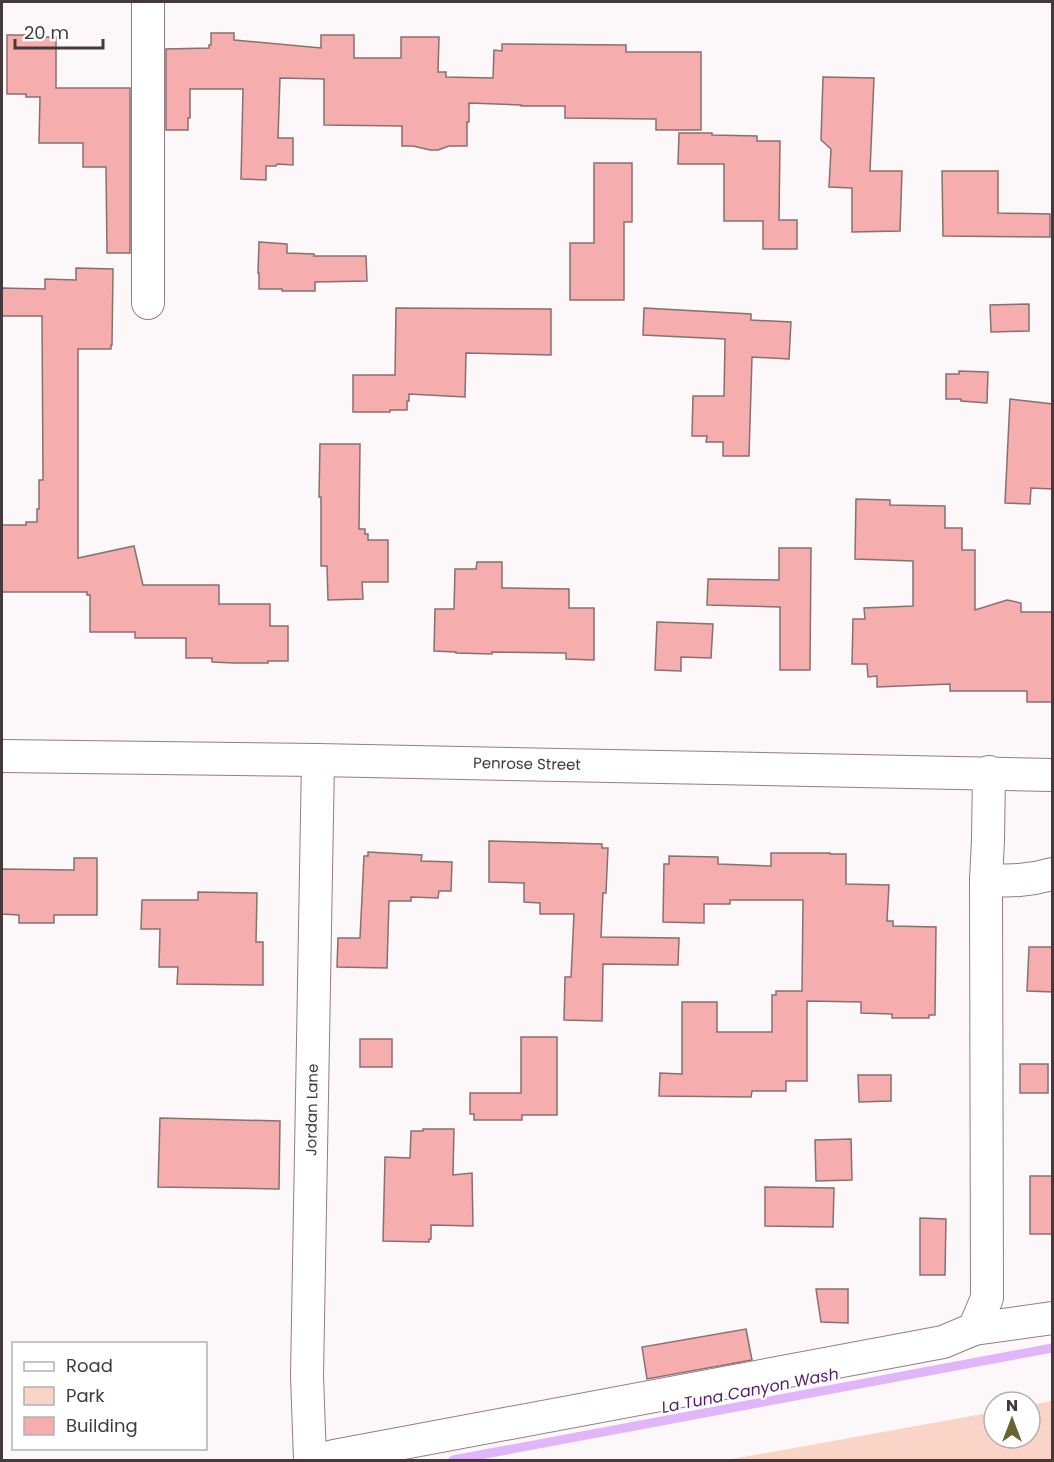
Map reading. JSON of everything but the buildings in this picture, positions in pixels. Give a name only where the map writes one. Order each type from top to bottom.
[{"type":"street","points":[[148,2],[148,303]]},
{"type":"street","name":"Penrose Street","points":[[2,756],[988,772],[1053,775]]},
{"type":"street","name":"Jordan Lane","points":[[310,1461],[307,1376],[318,760]]},
{"type":"street","points":[[974,1329],[987,1298],[988,772]]},
{"type":"street","points":[[986,880],[1032,880],[1053,874]]},
{"type":"street","points":[[316,1461],[943,1342],[974,1329],[1053,1318]]},
{"type":"green space","points":[[1052,1401],[1052,1460],[727,1460],[982,1414],[982,1450],[1042,1450],[1042,1403]]},
{"type":"waterway","name":"La Tuna Canyon Wash","points":[[453,1460],[1052,1348]]}]
